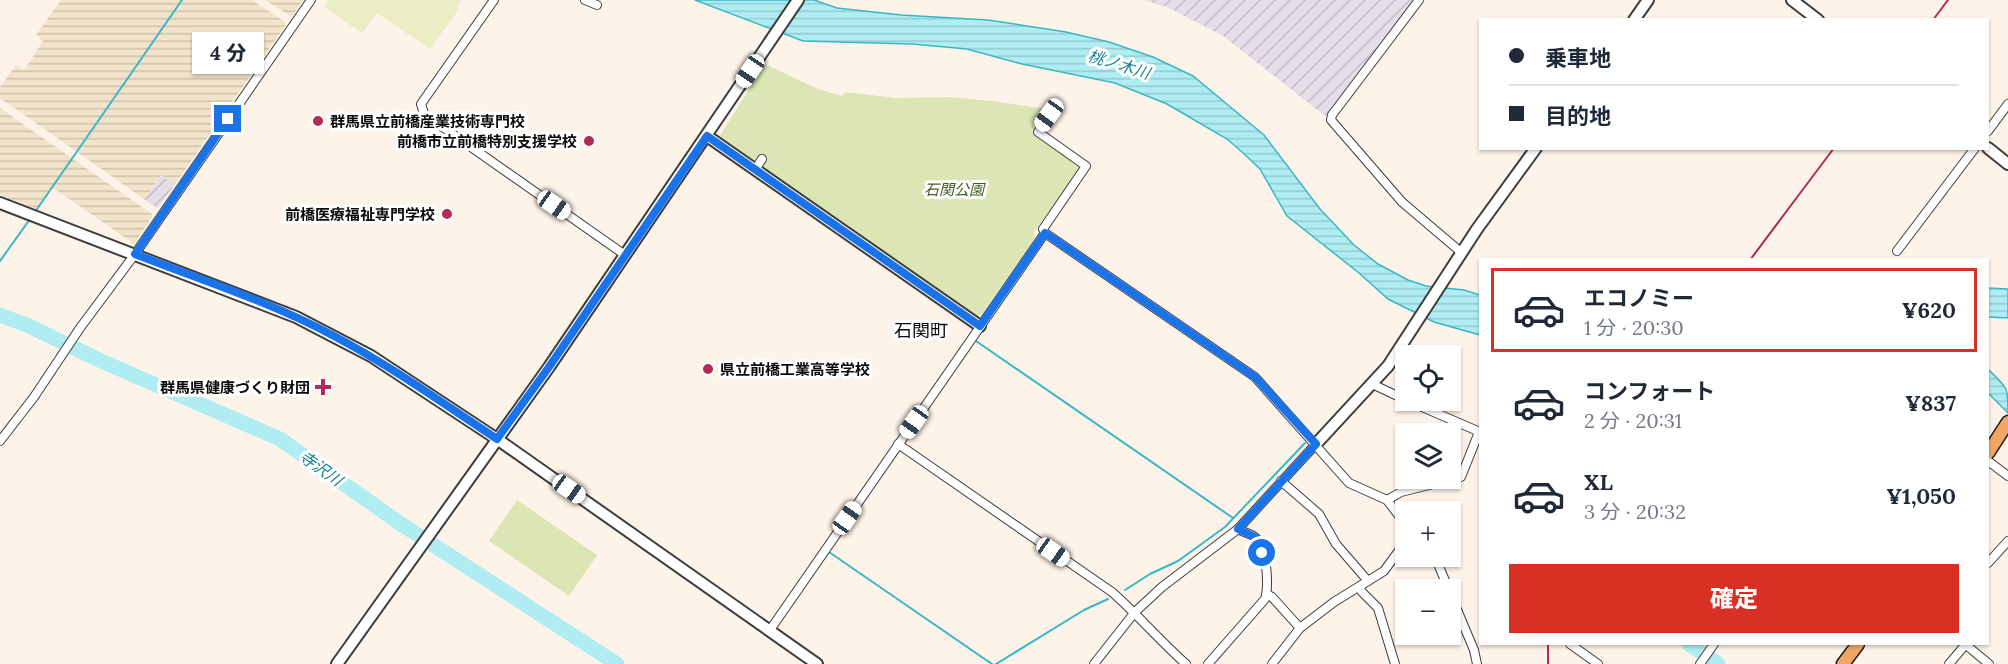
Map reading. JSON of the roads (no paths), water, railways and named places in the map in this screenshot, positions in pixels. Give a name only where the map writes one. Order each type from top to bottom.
[{"type":"main road","points":[[1989,451],[2006,424]]},
{"type":"main road","points":[[1842,664],[1857,645]]},
{"type":"street","points":[[0,441],[34,397],[135,254],[311,0]]},
{"type":"street","points":[[494,0],[421,104],[424,114],[625,255]]},
{"type":"street","points":[[585,0],[597,5]]},
{"type":"street","points":[[337,664],[625,255],[798,0]]},
{"type":"street","points":[[1419,0],[1332,115],[1331,120],[1402,202],[1459,257]]},
{"type":"street","points":[[1635,18],[1648,0]]},
{"type":"street","points":[[1792,0],[1815,18]]},
{"type":"street","points":[[1989,130],[2008,104]]},
{"type":"street","points":[[1049,115],[1038,132],[1086,166],[1043,229],[1045,233],[1255,377],[1349,483],[1387,500],[1395,511]]},
{"type":"street","points":[[707,136],[980,326]]},
{"type":"street","points":[[1989,149],[2008,164]]},
{"type":"street","points":[[1094,664],[1135,612],[1162,587],[1238,529],[1388,366],[1459,257],[1535,150]]},
{"type":"street","points":[[1897,251],[1973,150]]},
{"type":"street","points":[[755,170],[762,159]]},
{"type":"street","points":[[0,203],[296,317],[334,335],[371,356],[497,439],[816,664]]},
{"type":"street","points":[[770,630],[1045,233]]},
{"type":"street","points":[[1372,384],[1395,395]]},
{"type":"street","points":[[1431,411],[1479,432]]},
{"type":"street","points":[[1387,500],[1401,492],[1461,477],[1479,434]]},
{"type":"street","points":[[898,444],[1112,592],[1186,664]]},
{"type":"street","points":[[1989,462],[2008,476]]},
{"type":"street","points":[[1281,481],[1319,514],[1336,544],[1368,581]]},
{"type":"street","points":[[1208,664],[1265,599],[1267,567],[1259,542],[1253,536],[1242,533],[1238,529]]},
{"type":"street","points":[[1989,562],[2008,541]]},
{"type":"street","points":[[1272,664],[1300,628],[1334,602],[1384,571],[1395,556]]},
{"type":"street","points":[[1359,587],[1378,608],[1395,664]]},
{"type":"street","points":[[1266,594],[1272,597],[1300,628]]},
{"type":"street","points":[[1461,618],[1477,664]]},
{"type":"street","points":[[1571,645],[1598,664]]},
{"type":"street","points":[[1701,664],[1713,645]]},
{"type":"street","points":[[1949,664],[1964,645]]},
{"type":"street","points":[[1966,645],[1989,664]]},
{"type":"water","name":"桃ノ木川","points":[[695,0],[814,0],[837,8],[901,15],[988,20],[1066,32],[1109,42],[1153,57],[1193,76],[1264,135],[1320,209],[1354,245],[1378,264],[1408,280],[1426,286],[1464,290],[1479,295],[1479,335],[1434,322],[1388,299],[1287,216],[1260,169],[1242,152],[1227,139],[1167,104],[1115,83],[1022,64],[967,49],[912,44],[803,41]]},
{"type":"water","points":[[1989,288],[2008,289],[2008,318],[1989,317]]},
{"type":"water","points":[[1989,370],[2003,384],[2007,392],[2008,413],[1989,394]]},
{"type":"waterway","points":[[35,212],[182,0]]},
{"type":"waterway","points":[[0,261],[30,219]]},
{"type":"waterway","name":"寺沢川","points":[[0,315],[280,439],[401,524],[617,664]]},
{"type":"waterway","points":[[976,341],[1233,518]]},
{"type":"waterway","points":[[1125,590],[1150,574],[1178,561],[1225,527],[1305,443]]},
{"type":"waterway","points":[[829,552],[992,664]]},
{"type":"waterway","points":[[996,664],[1084,610],[1108,599]]},
{"type":"waterway","points":[[1690,645],[1718,664]]},
{"type":"railway","points":[[1934,18],[1948,0]]},
{"type":"railway","points":[[1752,258],[1832,150]]},
{"type":"railway","points":[[1548,645],[1548,664]]},
{"type":"place","name":"群馬県立前橋産業技術専門校","points":[[318,121]]},
{"type":"place","name":"前橋市立前橋特別支援学校","points":[[589,141]]},
{"type":"place","name":"前橋医療福祉専門学校","points":[[447,214]]},
{"type":"place","name":"県立前橋工業高等学校","points":[[708,369]]},
{"type":"place","name":"群馬県健康づくり財団","points":[[323,387]]},
{"type":"district","name":"石関町","points":[[921,330]]},
{"type":"park label","name":"石関公園","points":[[954,189]]}]
